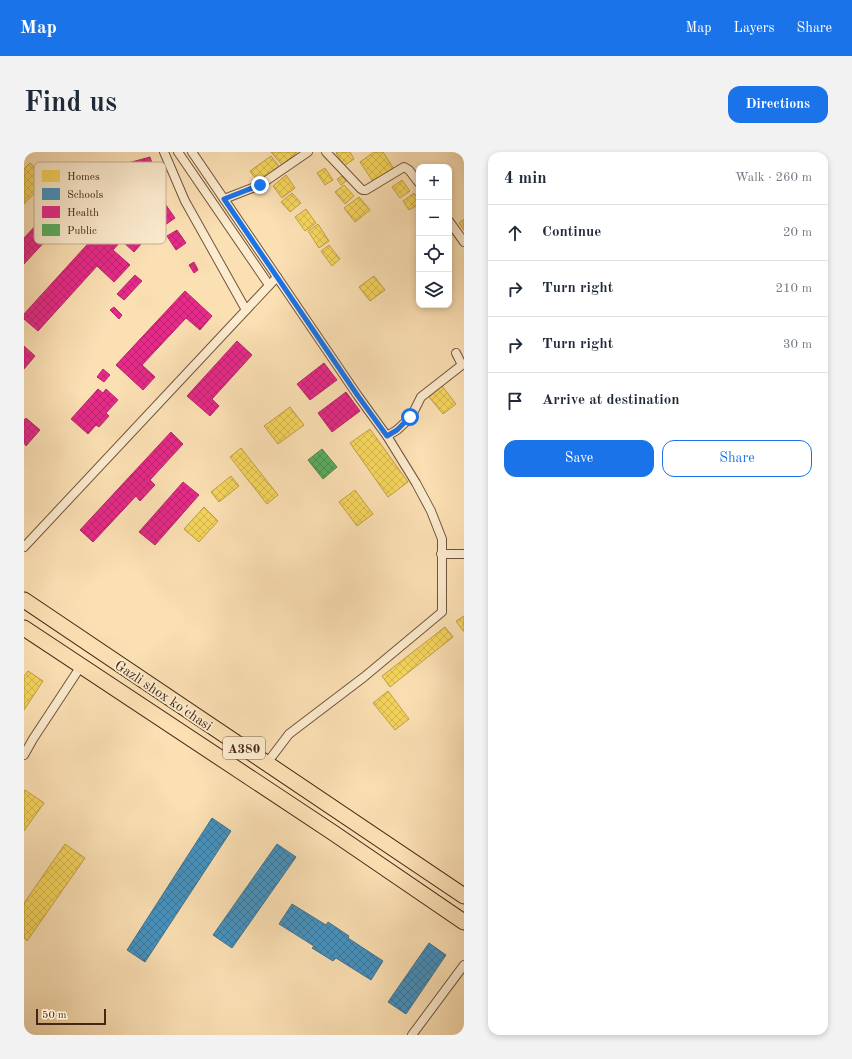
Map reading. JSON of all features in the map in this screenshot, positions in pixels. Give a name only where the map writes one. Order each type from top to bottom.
[{"type":"highway","name":"Gazli shox ko'chasi","points":[[24,600],[464,896]]},
{"type":"highway","name":"Gazli shox ko'chasi","points":[[24,628],[332,832],[464,922]]},
{"type":"street","points":[[164,152],[185,201],[246,310]]},
{"type":"street","points":[[178,152],[269,285]]},
{"type":"street","points":[[192,152],[276,277],[387,436],[416,483],[431,512],[442,539],[442,612],[364,677],[289,734],[267,763]]},
{"type":"street","points":[[224,199],[260,185],[308,152]]},
{"type":"street","points":[[326,152],[363,190],[366,190],[404,167],[409,170],[416,179]]},
{"type":"street","points":[[452,225],[464,242]]},
{"type":"street","points":[[24,547],[276,277]]},
{"type":"street","points":[[387,436],[397,430],[410,417],[421,397],[462,365],[456,353]]},
{"type":"street","points":[[441,554],[464,554]]},
{"type":"street","points":[[24,755],[81,666]]},
{"type":"street","points":[[412,1035],[464,965]]},
{"type":"building: Homes","points":[[271,152],[297,152],[282,165]]},
{"type":"building: Homes","points":[[350,152],[354,159],[344,166],[336,153]]},
{"type":"building: Homes","points":[[374,152],[383,152],[394,169],[374,183],[360,162]]},
{"type":"building: Homes","points":[[271,156],[279,166],[258,182],[250,171]]},
{"type":"building: Homes","points":[[30,163],[34,167],[34,193],[24,204],[24,169]]},
{"type":"building: Homes","points":[[325,168],[333,180],[325,185],[317,173]]},
{"type":"building: Homes","points":[[286,175],[295,188],[282,198],[273,186]]},
{"type":"building: Homes","points":[[342,176],[346,181],[341,185],[337,179]]},
{"type":"building: Homes","points":[[402,180],[410,191],[400,198],[392,187]]},
{"type":"building: Homes","points":[[344,185],[354,196],[345,204],[335,192]]},
{"type":"building: Homes","points":[[292,193],[301,203],[290,212],[281,202]]},
{"type":"building: Homes","points":[[414,193],[416,196],[416,206],[409,210],[403,201]]},
{"type":"building: Homes","points":[[359,197],[370,210],[355,222],[344,208]]},
{"type":"building: Homes","points":[[306,209],[316,223],[305,231],[295,217]]},
{"type":"building: Homes","points":[[464,219],[464,230],[459,223]]},
{"type":"building: Homes","points":[[318,224],[329,241],[319,248],[308,231]]},
{"type":"building: Homes","points":[[329,245],[340,259],[332,266],[321,251]]},
{"type":"building: Homes","points":[[374,276],[385,290],[370,301],[359,287]]},
{"type":"building: Homes","points":[[442,386],[456,404],[443,414],[429,397]]},
{"type":"building: Homes","points":[[290,407],[304,425],[278,444],[264,426]]},
{"type":"building: Homes","points":[[370,429],[408,482],[388,497],[350,443]]},
{"type":"building: Homes","points":[[241,448],[278,495],[267,504],[230,457]]},
{"type":"building: Homes","points":[[231,476],[239,486],[219,502],[211,492]]},
{"type":"building: Homes","points":[[355,490],[373,514],[357,526],[339,502]]},
{"type":"building: Homes","points":[[204,507],[218,521],[199,542],[184,529]]},
{"type":"building: Homes","points":[[464,616],[464,631],[463,631],[456,621]]},
{"type":"building: Homes","points":[[445,627],[453,637],[390,687],[382,676]]},
{"type":"building: Homes","points":[[28,671],[43,681],[24,710],[24,676]]},
{"type":"building: Homes","points":[[388,691],[409,719],[395,730],[373,703]]},
{"type":"building: Homes","points":[[25,790],[44,803],[24,831],[24,791]]},
{"type":"building: Homes","points":[[65,844],[85,858],[27,941],[24,938],[24,903]]},
{"type":"building: Schools","points":[[212,818],[231,831],[145,962],[127,950]]},
{"type":"building: Schools","points":[[277,844],[296,857],[232,948],[213,935]]},
{"type":"building: Schools","points":[[292,904],[326,925],[328,922],[349,936],[348,938],[383,961],[371,980],[336,958],[333,961],[312,948],[314,946],[279,924]]},
{"type":"building: Schools","points":[[429,943],[446,955],[406,1014],[388,1002]]},
{"type":"building: Health","points":[[150,157],[152,162],[132,162]]},
{"type":"building: Health","points":[[166,205],[175,218],[166,224]]},
{"type":"building: Health","points":[[34,227],[34,244],[43,244],[24,264],[24,238]]},
{"type":"building: Health","points":[[177,230],[186,243],[176,250],[167,236]]},
{"type":"building: Health","points":[[88,244],[118,244],[113,250],[130,265],[114,282],[97,266],[38,331],[24,319],[24,314]]},
{"type":"building: Health","points":[[125,244],[141,244],[134,252]]},
{"type":"building: Health","points":[[194,262],[198,270],[194,273],[189,265]]},
{"type":"building: Health","points":[[135,275],[142,281],[124,300],[117,294]]},
{"type":"building: Health","points":[[185,291],[212,316],[200,330],[186,318],[142,365],[155,377],[143,390],[116,365]]},
{"type":"building: Health","points":[[114,307],[122,315],[119,319],[110,310]]},
{"type":"building: Health","points":[[237,341],[252,355],[212,399],[219,406],[210,416],[187,396]]},
{"type":"building: Health","points":[[24,346],[35,356],[24,369]]},
{"type":"building: Health","points":[[324,363],[337,380],[310,400],[297,384]]},
{"type":"building: Health","points":[[103,369],[110,375],[104,382],[97,377]]},
{"type":"building: Health","points":[[98,389],[103,393],[106,389],[118,400],[106,413],[109,416],[99,427],[96,425],[88,434],[71,419]]},
{"type":"building: Health","points":[[346,392],[360,411],[332,432],[318,413]]},
{"type":"building: Health","points":[[26,418],[40,430],[26,446],[24,443],[24,420]]},
{"type":"building: Health","points":[[171,432],[183,444],[150,480],[155,485],[140,501],[136,496],[93,542],[80,530]]},
{"type":"building: Health","points":[[183,482],[199,495],[155,545],[139,532]]},
{"type":"building: Public","points":[[322,449],[337,467],[323,479],[308,460]]},
{"type":"route","points":[[260,185],[224,199],[358,396],[387,436],[397,430],[410,417]]}]
